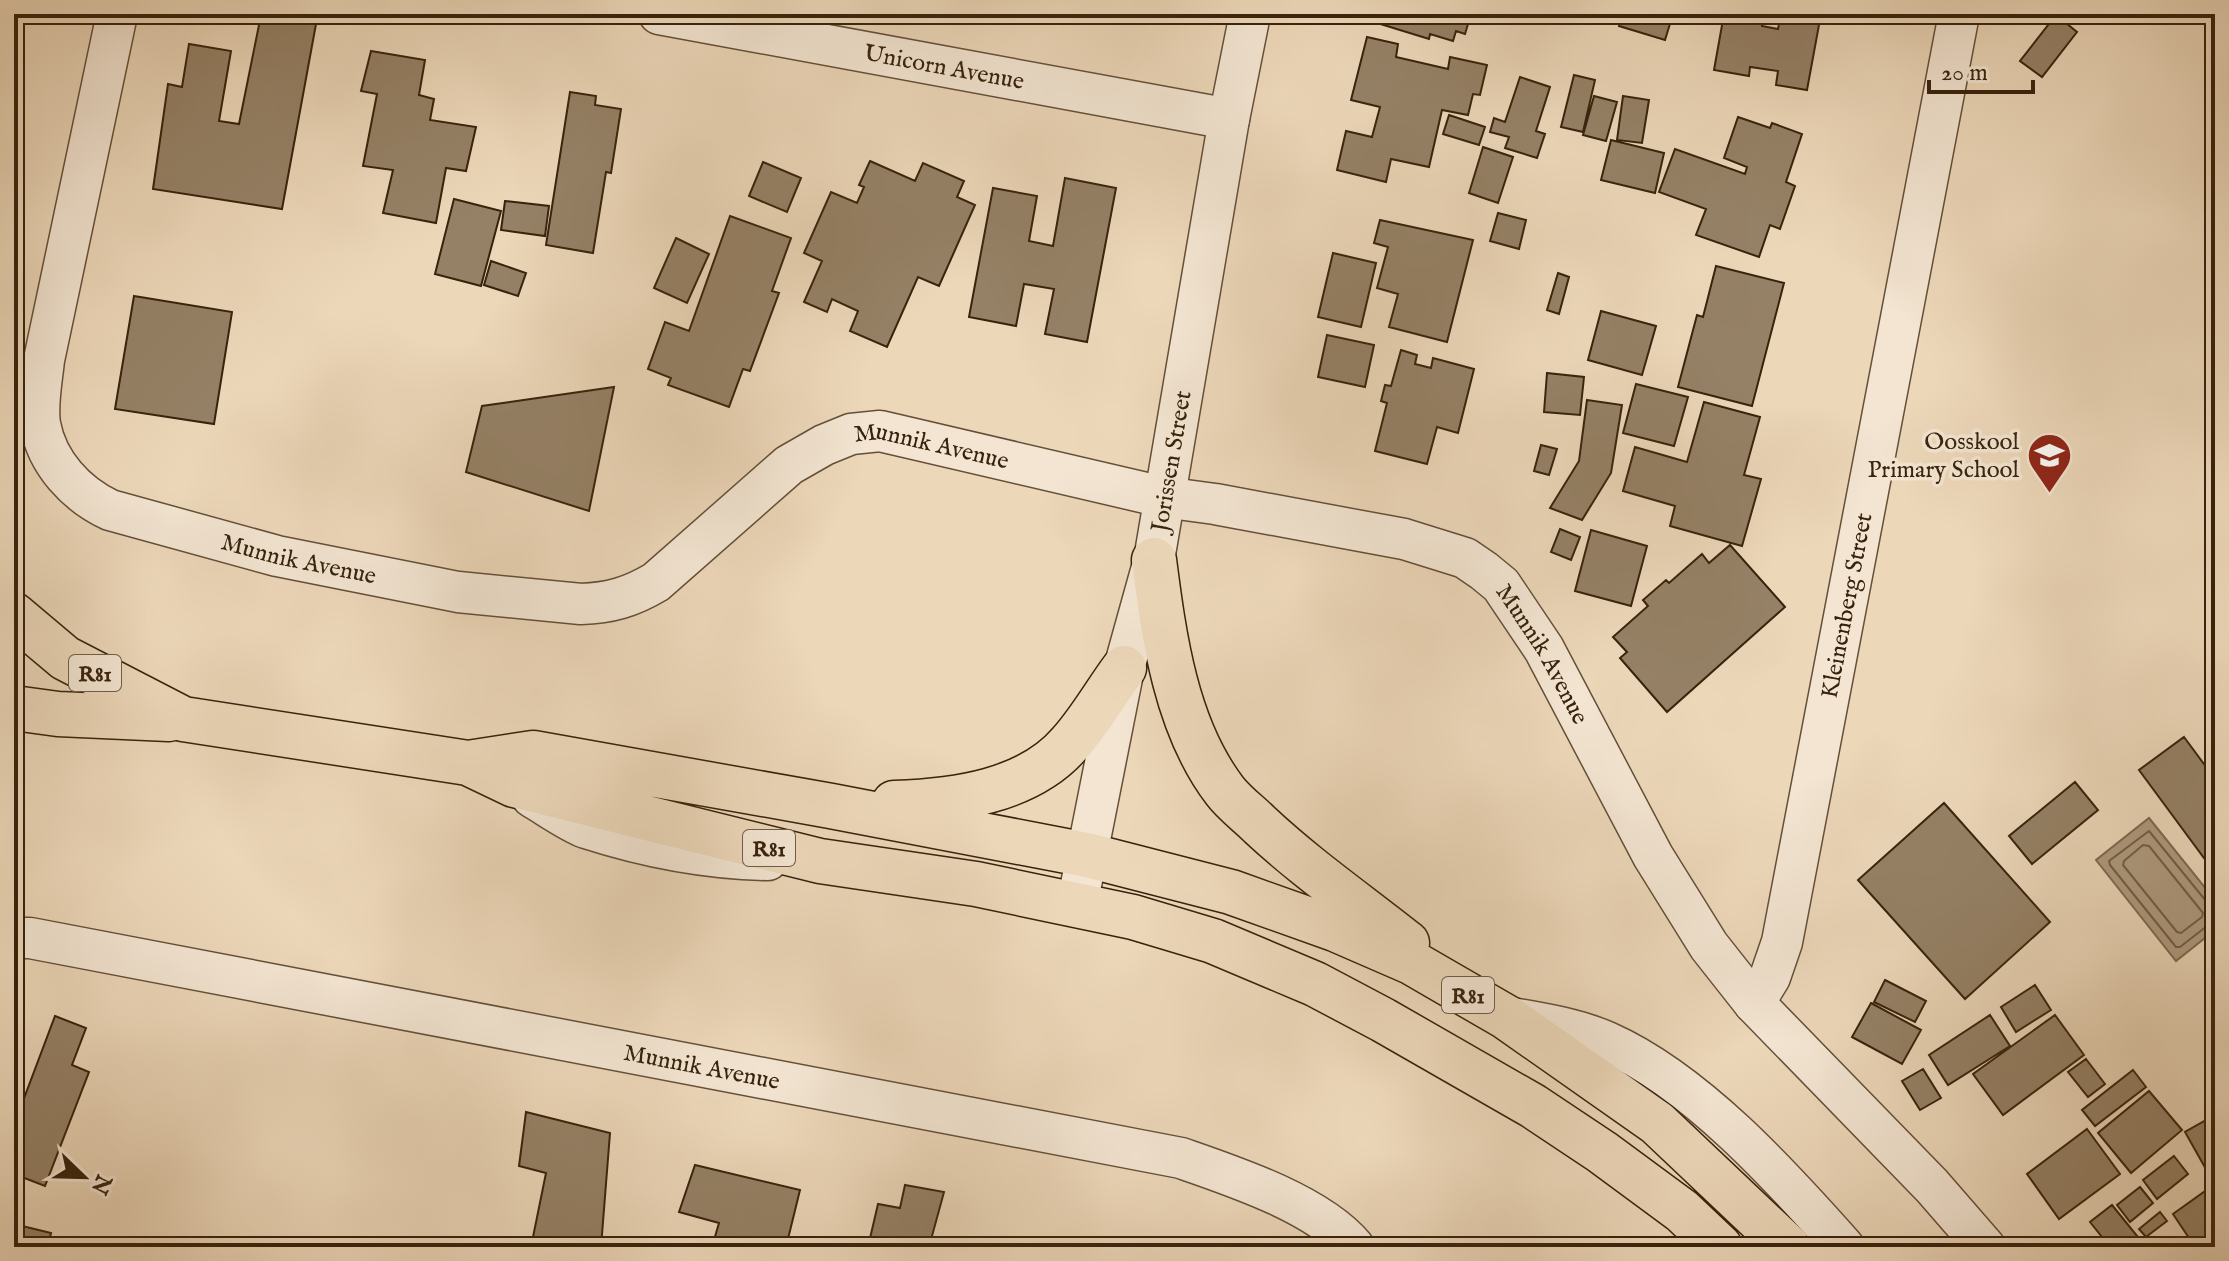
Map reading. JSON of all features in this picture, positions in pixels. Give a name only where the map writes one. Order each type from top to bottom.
[{"type":"main road","points":[[1154,560],[1160,608],[1179,696],[1195,737],[1225,792],[1298,858],[1494,1010]]},
{"type":"main road","name":"R81","points":[[14,615],[65,658],[183,719],[468,763],[514,785],[820,861],[976,884],[1133,917],[1213,941],[1315,984],[1533,1106],[1682,1211],[1720,1247]]},
{"type":"main road","points":[[831,806],[927,802],[970,795],[1014,782],[1042,767],[1069,745],[1124,668]]},
{"type":"main road","points":[[14,708],[58,714],[183,719]]},
{"type":"main road","name":"R81","points":[[468,763],[533,753],[1087,855],[1231,892],[1335,929],[1411,962],[1494,1010],[1657,1123],[1788,1247]]},
{"type":"street","name":"Unicorn Avenue","points":[[659,14],[1229,119]]},
{"type":"street","name":"Jorissen Street","points":[[1077,905],[1124,668],[1154,560],[1229,119],[1250,14]]},
{"type":"street","name":"Kleinenberg Street","points":[[1754,1003],[1770,977],[1782,942],[1959,14]]},
{"type":"street","name":"Munnik Avenue","points":[[116,17],[44,360],[40,403],[44,437],[60,470],[86,497],[110,510],[277,556],[458,592],[581,604],[601,603],[635,595],[656,582],[789,465],[851,434],[880,431],[1163,497],[1404,539],[1465,558],[1501,585],[1544,649],[1653,856],[1692,921],[1754,1003],[1932,1186],[1985,1247]]},
{"type":"street","name":"Munnik Avenue","points":[[22,938],[1181,1158],[1234,1177],[1304,1209],[1347,1238],[1354,1247]]},
{"type":"street","points":[[1494,1010],[1594,1038],[1651,1065],[1731,1131],[1844,1247]]},
{"type":"water","points":[[2149,818],[2215,900],[2215,930],[2176,961],[2096,860]]},
{"type":"building","points":[[1376,14],[1471,14],[1465,34],[1456,31],[1453,41],[1430,34],[1429,39],[1374,22]]},
{"type":"building","points":[[1623,14],[1673,14],[1665,40],[1619,26]]},
{"type":"building","points":[[1724,14],[1764,14],[1762,26],[1778,29],[1781,14],[1821,14],[1807,90],[1776,85],[1778,71],[1750,67],[1749,76],[1714,70]]},
{"type":"building","points":[[261,15],[316,24],[282,209],[153,189],[168,84],[182,87],[189,44],[231,51],[219,121],[239,124]]},
{"type":"building","points":[[2056,15],[2077,32],[2042,77],[2020,61]]},
{"type":"building","points":[[1367,37],[1398,44],[1396,57],[1448,69],[1450,57],[1487,65],[1480,95],[1473,94],[1468,115],[1442,110],[1429,167],[1391,159],[1386,182],[1337,170],[1346,131],[1372,137],[1380,107],[1351,100]]},
{"type":"building","points":[[371,51],[425,60],[419,95],[434,99],[430,120],[476,127],[466,171],[446,168],[436,223],[383,213],[393,170],[363,166],[377,94],[361,91]]},
{"type":"building","points":[[1574,75],[1595,80],[1583,132],[1561,127]]},
{"type":"building","points":[[1520,77],[1550,87],[1536,131],[1545,134],[1537,158],[1505,148],[1509,137],[1490,132],[1494,118],[1505,122]]},
{"type":"building","points":[[570,92],[596,96],[595,105],[621,109],[611,173],[606,172],[593,253],[546,245]]},
{"type":"building","points":[[1594,96],[1617,102],[1606,141],[1583,135]]},
{"type":"building","points":[[1623,96],[1649,100],[1642,143],[1617,140]]},
{"type":"building","points":[[1449,115],[1485,127],[1479,145],[1443,134]]},
{"type":"building","points":[[1738,117],[1770,128],[1772,123],[1802,134],[1786,182],[1795,186],[1780,229],[1770,225],[1759,257],[1696,235],[1706,209],[1659,192],[1675,149],[1745,174],[1747,167],[1724,158]]},
{"type":"building","points":[[1611,140],[1664,153],[1655,193],[1601,180]]},
{"type":"building","points":[[1483,147],[1513,157],[1498,203],[1469,193]]},
{"type":"building","points":[[870,161],[915,181],[923,163],[964,181],[957,197],[975,205],[939,286],[918,277],[887,347],[850,331],[858,311],[832,299],[827,312],[804,302],[822,261],[804,253],[831,192],[857,203],[864,187],[859,185]]},
{"type":"building","points":[[763,162],[801,178],[787,212],[749,196]]},
{"type":"building","points":[[1065,178],[1116,188],[1087,342],[1045,334],[1054,289],[1024,284],[1016,326],[969,317],[993,188],[1037,196],[1029,241],[1053,246]]},
{"type":"building","points":[[454,199],[501,211],[481,286],[435,274]]},
{"type":"building","points":[[505,201],[549,206],[545,236],[501,230]]},
{"type":"building","points":[[1498,213],[1526,220],[1519,249],[1490,241]]},
{"type":"building","points":[[730,216],[791,238],[772,291],[779,293],[750,371],[743,369],[729,407],[668,385],[671,378],[648,369],[665,322],[689,331]]},
{"type":"building","points":[[1380,220],[1473,240],[1447,342],[1389,327],[1398,294],[1377,288],[1388,247],[1374,243]]},
{"type":"building","points":[[676,238],[709,254],[687,303],[654,288]]},
{"type":"building","points":[[1333,253],[1376,263],[1361,327],[1318,317]]},
{"type":"building","points":[[491,261],[526,273],[518,296],[484,285]]},
{"type":"building","points":[[1716,266],[1784,283],[1752,406],[1678,387],[1697,315],[1703,317]]},
{"type":"building","points":[[1558,273],[1569,277],[1559,314],[1547,310]]},
{"type":"building","points":[[134,296],[232,312],[214,424],[115,409]]},
{"type":"building","points":[[1601,311],[1656,326],[1642,375],[1588,360]]},
{"type":"building","points":[[1327,335],[1374,345],[1365,387],[1318,377]]},
{"type":"building","points":[[1401,350],[1417,355],[1415,364],[1431,368],[1433,358],[1474,369],[1458,433],[1437,427],[1427,464],[1375,451],[1387,403],[1381,401],[1385,385],[1391,386]]},
{"type":"building","points":[[1547,373],[1584,377],[1580,415],[1544,412]]},
{"type":"building","points":[[1636,384],[1688,397],[1674,446],[1623,433]]},
{"type":"building","points":[[614,387],[589,511],[466,472],[482,406]]},
{"type":"building","points":[[1587,400],[1622,405],[1611,473],[1582,520],[1550,508],[1579,461]]},
{"type":"building","points":[[1704,402],[1760,417],[1744,475],[1761,479],[1742,546],[1670,526],[1675,506],[1623,491],[1635,447],[1687,462]]},
{"type":"building","points":[[1541,445],[1557,449],[1549,475],[1534,471]]},
{"type":"building","points":[[1560,529],[1580,537],[1571,560],[1551,552]]},
{"type":"building","points":[[1591,530],[1647,546],[1631,606],[1575,591]]},
{"type":"building","points":[[1730,545],[1785,607],[1667,712],[1620,658],[1627,652],[1613,637],[1648,606],[1643,600],[1666,580],[1669,583],[1702,554],[1709,563]]},
{"type":"building","points":[[2184,737],[2215,779],[2215,873],[2139,770]]},
{"type":"building","points":[[2075,782],[2098,810],[2032,864],[2009,836]]},
{"type":"building","points":[[1944,803],[2050,922],[1965,999],[1858,880]]},
{"type":"building","points":[[1885,980],[1926,1001],[1915,1022],[1874,1002]]},
{"type":"building","points":[[2035,985],[2051,1010],[2016,1032],[2001,1007]]},
{"type":"building","points":[[1871,1003],[1921,1030],[1902,1064],[1852,1037]]},
{"type":"building","points":[[1990,1015],[2010,1046],[1948,1085],[1929,1055]]},
{"type":"building","points":[[2055,1015],[2084,1055],[2003,1115],[1973,1074]]},
{"type":"building","points":[[55,1016],[86,1028],[72,1065],[89,1072],[45,1186],[14,1174],[14,1125]]},
{"type":"building","points":[[2086,1059],[2105,1084],[2088,1097],[2068,1072]]},
{"type":"building","points":[[1923,1069],[1941,1098],[1920,1110],[1902,1081]]},
{"type":"building","points":[[2133,1070],[2146,1087],[2095,1126],[2082,1110]]},
{"type":"building","points":[[2149,1091],[2182,1130],[2131,1173],[2098,1133]]},
{"type":"building","points":[[526,1112],[610,1133],[601,1247],[531,1247],[546,1173],[519,1166]]},
{"type":"building","points":[[2215,1115],[2215,1166],[2207,1171],[2185,1132]]},
{"type":"building","points":[[2087,1129],[2120,1174],[2059,1219],[2027,1174]]},
{"type":"building","points":[[2174,1156],[2188,1174],[2157,1199],[2143,1180]]},
{"type":"building","points":[[695,1165],[800,1190],[786,1247],[712,1247],[719,1223],[679,1212]]},
{"type":"building","points":[[905,1185],[944,1192],[929,1247],[868,1247],[878,1204],[900,1208]]},
{"type":"building","points":[[2140,1187],[2153,1203],[2130,1222],[2117,1205]]},
{"type":"building","points":[[2208,1189],[2215,1200],[2215,1236],[2195,1247],[2173,1214]]},
{"type":"building","points":[[2112,1205],[2146,1247],[2110,1247],[2090,1222]]},
{"type":"building","points":[[2160,1212],[2167,1221],[2146,1237],[2139,1229]]},
{"type":"building","points":[[14,1224],[51,1233],[48,1247],[14,1247]]},
{"type":"building","points":[[1034,1240],[1077,1245],[1032,1247]]},
{"type":"place","name":"Oosskool Primary School","points":[[2050,494]]}]
